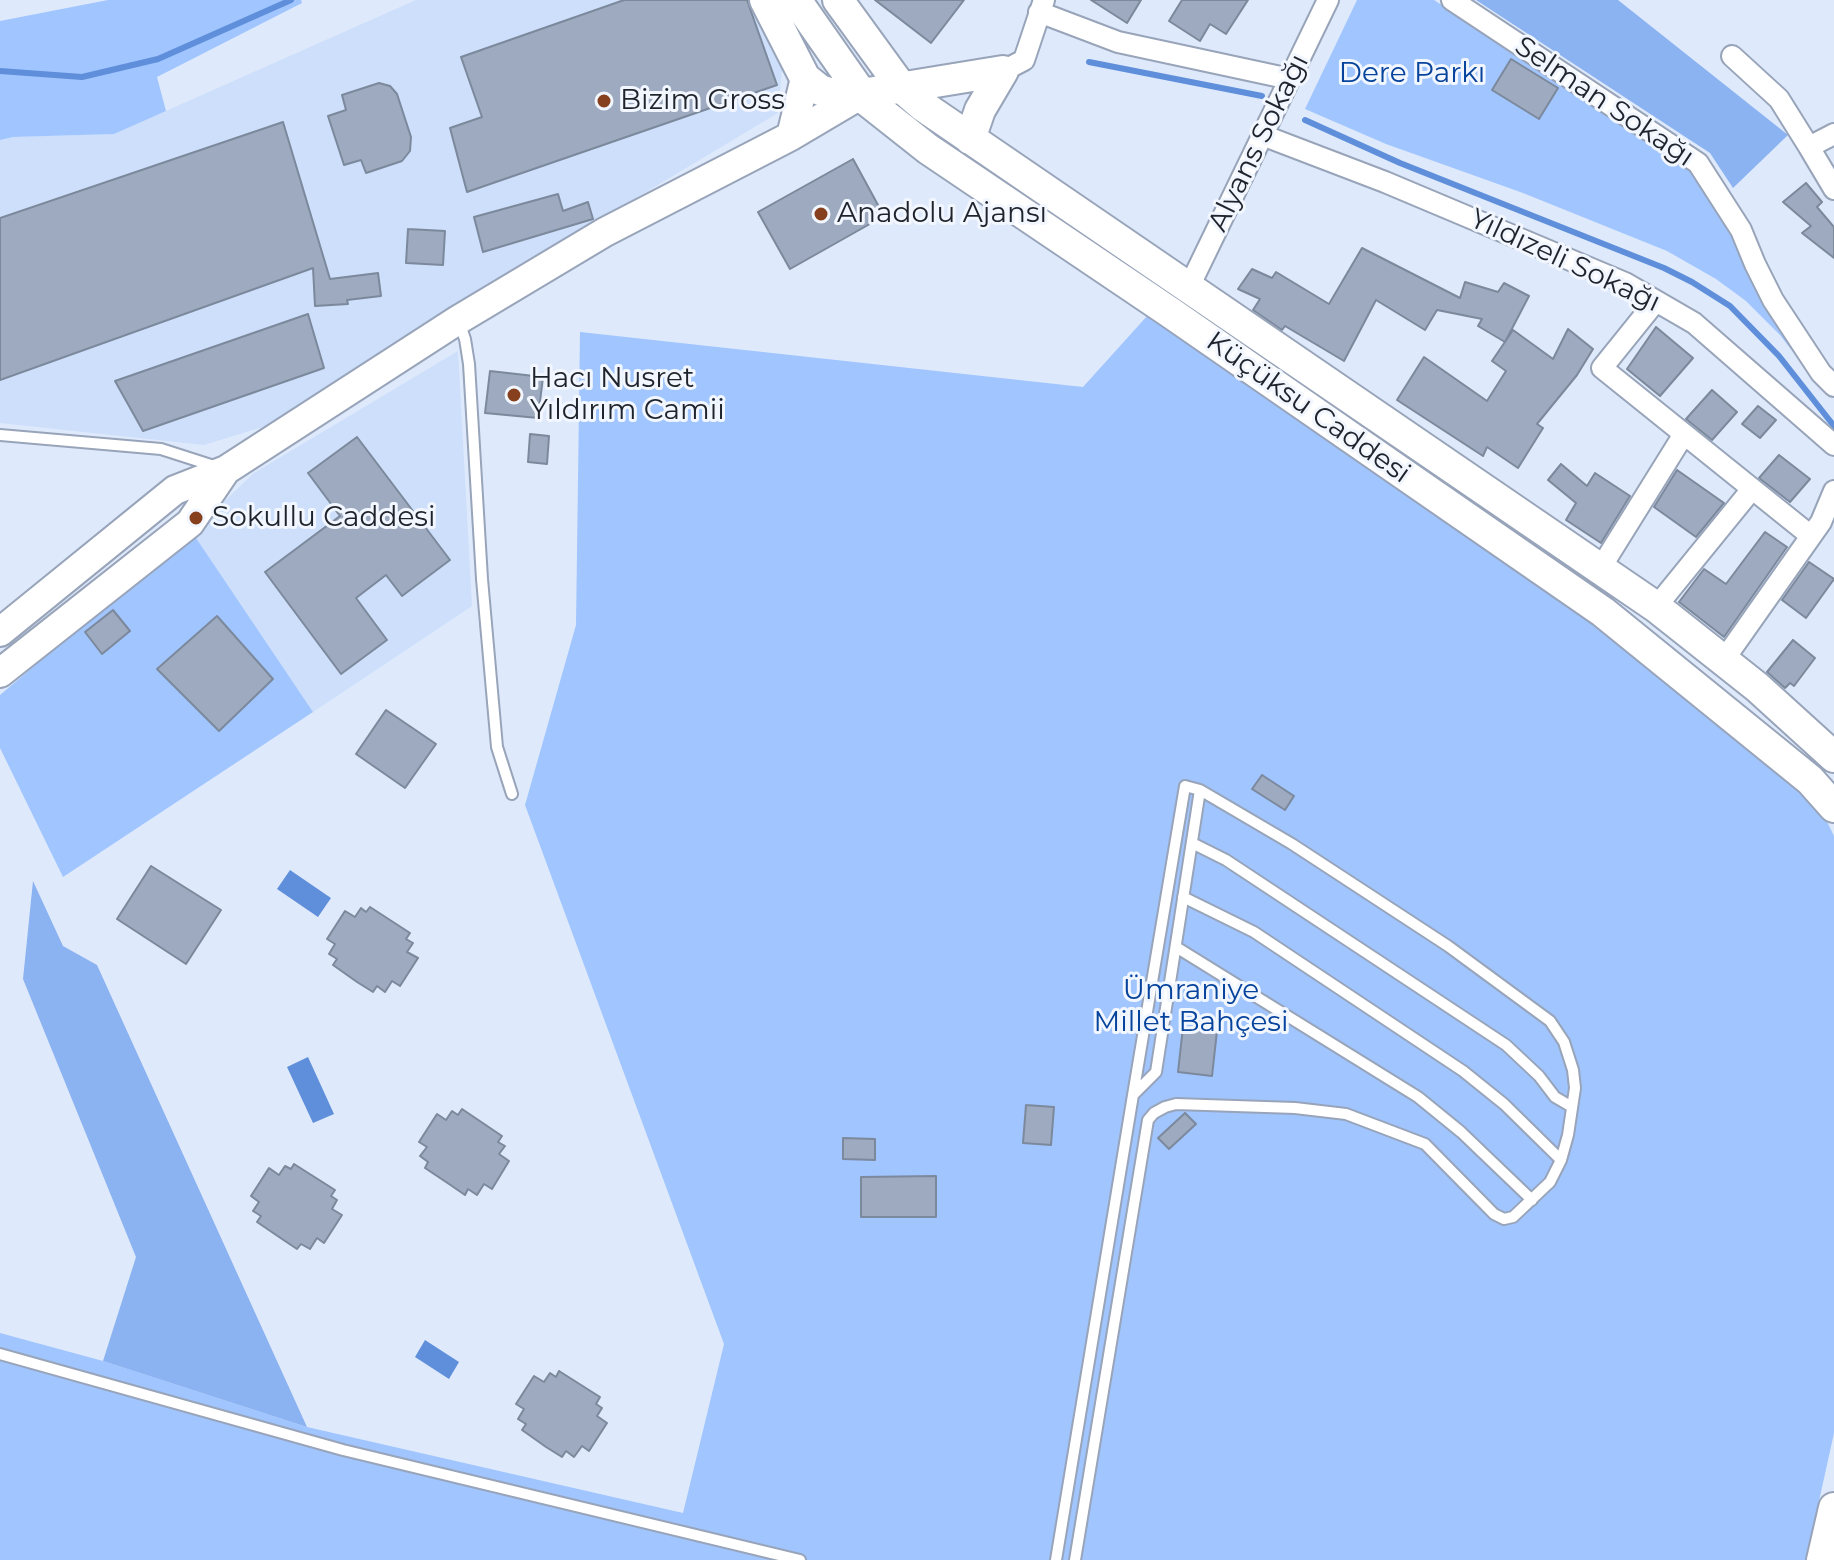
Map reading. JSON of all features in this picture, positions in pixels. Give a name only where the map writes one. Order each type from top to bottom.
[{"type":"main road","points":[[765,0],[805,78],[820,90],[833,94],[862,94],[895,78],[1003,71]]},
{"type":"main road","name":"Küçüksu Caddesi","points":[[796,0],[862,94],[928,149],[1603,612],[1810,780],[1834,807]]},
{"type":"main road","name":"Küçüksu Caddesi","points":[[838,0],[895,78],[923,106],[1656,607],[1757,687],[1834,757]]},
{"type":"main road","points":[[970,139],[980,110],[1003,71]]},
{"type":"main road","points":[[1171,313],[1189,287]]},
{"type":"main road","points":[[1822,1560],[1834,1508]]},
{"type":"street","name":"Alyans Sokağı","points":[[1189,287],[1328,0]]},
{"type":"street","name":"Selman Sokağı","points":[[1452,0],[1698,163],[1741,230],[1773,300],[1821,373],[1834,386]]},
{"type":"street","points":[[1003,71],[1024,60],[1041,6],[1118,42],[1290,79]]},
{"type":"street","points":[[1732,56],[1779,99],[1834,189]]},
{"type":"street","points":[[791,136],[805,78]]},
{"type":"street","points":[[0,632],[175,490],[226,470],[458,320],[605,232],[791,136],[862,94]]},
{"type":"street","points":[[1809,147],[1834,134]]},
{"type":"street","name":"Yıldızeli Sokağı","points":[[1262,135],[1625,283],[1694,323],[1834,445]]},
{"type":"street","points":[[1656,301],[1602,368],[1811,536]]},
{"type":"street","points":[[1600,569],[1684,434]]},
{"type":"street","points":[[0,673],[190,523],[226,470]]},
{"type":"street","points":[[1656,607],[1752,489]]},
{"type":"street","points":[[1723,661],[1821,522],[1834,491]]},
{"type":"lane","points":[[458,320],[469,364],[482,579],[497,747],[512,794]]},
{"type":"lane","points":[[0,435],[161,449],[226,470]]},
{"type":"lane","points":[[1056,1560],[1185,786],[1200,790],[1292,844],[1448,946],[1550,1021],[1564,1042],[1575,1088],[1561,1160],[1550,1182],[1513,1217],[1499,1217],[1425,1144],[1346,1114],[1295,1108],[1176,1104],[1154,1113],[1148,1120],[1075,1560]]},
{"type":"lane","points":[[1133,1095],[1156,1072],[1200,790]]},
{"type":"lane","points":[[1192,843],[1238,868],[1506,1045],[1539,1076],[1555,1097],[1572,1107]]},
{"type":"lane","points":[[1183,897],[1254,932],[1463,1071],[1504,1104],[1561,1160]]},
{"type":"lane","points":[[1176,947],[1435,1109],[1532,1200]]},
{"type":"lane","points":[[0,1354],[343,1450],[800,1560]]},
{"type":"shaded area","points":[[416,0],[754,0],[784,49],[778,113],[509,274],[269,425],[204,445],[0,423],[0,140],[114,134]]},
{"type":"shaded area","points":[[1476,0],[1618,0],[1788,135],[1733,188],[1710,153]]},
{"type":"shaded area","points":[[458,351],[472,606],[313,712],[192,532],[254,473]]},
{"type":"shaded area","points":[[290,870],[331,898],[318,917],[277,889]]},
{"type":"shaded area","points":[[33,881],[63,946],[97,965],[307,1427],[103,1361],[136,1257],[23,979]]},
{"type":"shaded area","points":[[308,1057],[334,1114],[313,1123],[287,1067]]},
{"type":"shaded area","points":[[425,1340],[459,1362],[449,1379],[415,1357]]},
{"type":"green space","points":[[108,0],[301,0],[302,3],[157,77],[166,111],[114,134],[0,140],[0,21]]},
{"type":"green space","name":"Dere Parkı","points":[[1357,0],[1434,0],[1692,170],[1722,214],[1758,288],[1806,362],[1803,365],[1780,335],[1746,301],[1716,279],[1667,251],[1523,193],[1386,144],[1305,109]]},
{"type":"green space","name":"Ümraniye Millet Bahçesi","points":[[1148,315],[1589,609],[1818,803],[1834,836],[1834,1433],[1806,1560],[0,1560],[0,1333],[103,1361],[307,1427],[683,1513],[724,1344],[525,805],[576,625],[580,332],[1083,387]]},
{"type":"green space","points":[[192,532],[313,712],[63,877],[0,748],[0,695]]},
{"type":"building","name":"Bizim Gross","points":[[624,0],[747,0],[777,85],[467,192],[450,128],[482,117],[461,57]]},
{"type":"building","points":[[875,0],[964,0],[931,43]]},
{"type":"building","points":[[1091,0],[1141,0],[1127,23]]},
{"type":"building","points":[[1182,0],[1248,0],[1226,34],[1210,24],[1200,41],[1169,21]]},
{"type":"building","points":[[1511,59],[1558,88],[1539,119],[1492,90]]},
{"type":"building","points":[[379,83],[390,86],[397,94],[411,137],[410,151],[402,161],[366,173],[361,160],[344,165],[328,116],[346,110],[342,95]]},
{"type":"building","points":[[283,122],[330,279],[378,273],[381,296],[347,300],[348,304],[315,306],[313,268],[0,380],[0,218]]},
{"type":"building","name":"Anadolu Ajansı","points":[[853,159],[884,216],[790,269],[758,212]]},
{"type":"building","points":[[1806,183],[1822,202],[1817,207],[1834,227],[1834,258],[1802,233],[1811,226],[1783,202]]},
{"type":"building","points":[[558,194],[563,211],[588,202],[593,219],[483,252],[474,217]]},
{"type":"building","points":[[408,229],[445,231],[443,265],[406,263]]},
{"type":"building","points":[[1362,248],[1460,298],[1465,282],[1498,292],[1504,283],[1529,296],[1505,342],[1478,326],[1482,319],[1437,310],[1425,330],[1376,300],[1344,361],[1285,326],[1282,330],[1253,310],[1260,299],[1238,289],[1252,269],[1272,278],[1276,272],[1329,304]]},
{"type":"building","points":[[308,314],[324,368],[143,431],[115,381]]},
{"type":"building","points":[[1656,327],[1693,358],[1660,396],[1627,369]]},
{"type":"building","points":[[1568,329],[1593,349],[1577,375],[1537,424],[1543,428],[1518,468],[1487,447],[1483,456],[1397,400],[1424,357],[1487,401],[1506,371],[1492,361],[1513,330],[1553,359]]},
{"type":"building","name":"Hacı Nusret Yıldırım Camii","points":[[490,371],[543,377],[538,418],[485,413]]},
{"type":"building","points":[[1712,390],[1737,412],[1712,440],[1686,419]]},
{"type":"building","points":[[1758,406],[1776,420],[1760,438],[1742,424]]},
{"type":"building","points":[[530,434],[549,436],[547,464],[528,462]]},
{"type":"building","points":[[357,437],[450,560],[402,596],[386,575],[356,598],[387,640],[341,674],[265,572],[340,516],[308,473]]},
{"type":"building","points":[[1779,455],[1810,479],[1790,502],[1759,478]]},
{"type":"building","points":[[1561,464],[1587,486],[1595,473],[1630,496],[1601,543],[1566,520],[1576,503],[1548,480]]},
{"type":"building","points":[[1677,470],[1724,503],[1696,537],[1654,507]]},
{"type":"building","points":[[1765,532],[1787,547],[1724,637],[1679,602],[1704,569],[1726,584]]},
{"type":"building","points":[[1809,562],[1834,579],[1806,618],[1782,600]]},
{"type":"building","points":[[113,610],[130,631],[102,654],[85,632]]},
{"type":"building","points":[[217,616],[273,679],[219,731],[157,669]]},
{"type":"building","points":[[1793,640],[1815,658],[1794,686],[1790,683],[1785,688],[1767,672]]},
{"type":"building","points":[[386,710],[436,744],[405,788],[356,754]]},
{"type":"building","points":[[1262,775],[1294,796],[1285,810],[1252,789]]},
{"type":"building","points":[[151,866],[221,910],[186,964],[117,919]]},
{"type":"building","points":[[370,907],[410,933],[406,939],[413,943],[407,952],[418,958],[400,986],[392,981],[385,992],[377,986],[373,992],[357,982],[333,965],[337,959],[329,954],[335,944],[327,939],[345,911],[355,917],[361,908],[366,912]]},
{"type":"building","points":[[1183,1027],[1217,1031],[1212,1076],[1178,1072]]},
{"type":"building","points":[[1026,1105],[1054,1107],[1051,1145],[1023,1143]]},
{"type":"building","points":[[462,1109],[502,1136],[498,1142],[505,1146],[499,1154],[509,1161],[492,1189],[484,1184],[477,1195],[468,1189],[465,1195],[425,1168],[428,1162],[420,1156],[427,1147],[419,1142],[437,1114],[446,1120],[452,1111],[458,1115]]},
{"type":"building","points":[[1185,1113],[1196,1124],[1169,1149],[1158,1138]]},
{"type":"building","points":[[843,1138],[875,1139],[875,1160],[843,1159]]},
{"type":"building","points":[[294,1164],[335,1190],[331,1196],[337,1200],[332,1209],[342,1215],[324,1243],[317,1238],[310,1249],[301,1244],[297,1249],[282,1239],[257,1222],[261,1216],[253,1211],[259,1202],[251,1196],[269,1168],[279,1175],[285,1166],[291,1169]]},
{"type":"building","points":[[936,1176],[936,1217],[861,1217],[861,1177]]},
{"type":"building","points":[[559,1371],[600,1397],[596,1404],[602,1408],[597,1416],[607,1423],[589,1451],[582,1446],[574,1457],[566,1451],[562,1457],[546,1447],[522,1430],[526,1424],[518,1419],[524,1409],[516,1404],[534,1376],[544,1382],[550,1373],[556,1377]]},
{"type":"waterway","points":[[0,71],[82,77],[158,59],[291,0]]},
{"type":"waterway","points":[[1089,62],[1262,96]]},
{"type":"waterway","points":[[1305,120],[1400,163],[1692,282],[1730,306],[1779,356],[1834,426]]},
{"type":"place","name":"Bizim Gross","points":[[604,101]]},
{"type":"place","name":"Anadolu Ajansı","points":[[821,214]]},
{"type":"place","name":"Hacı Nusret Yıldırım Camii","points":[[514,395]]},
{"type":"place","name":"Sokullu Caddesi","points":[[196,518]]}]
